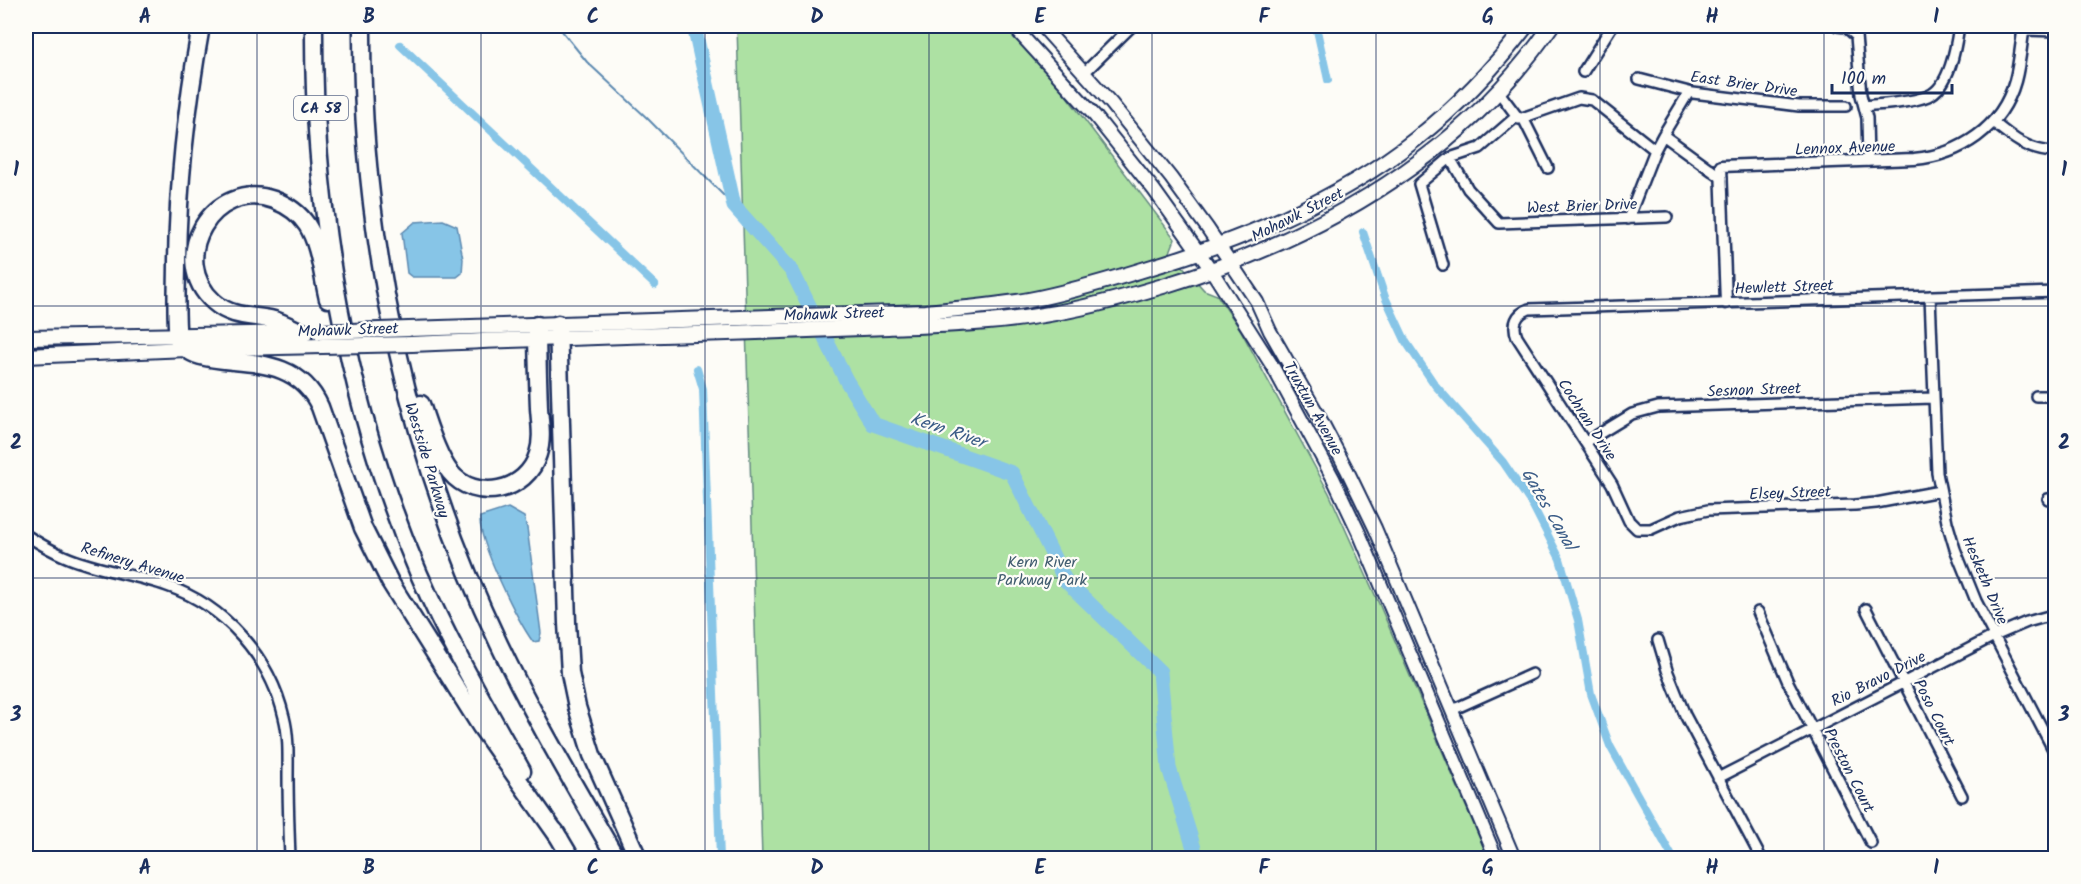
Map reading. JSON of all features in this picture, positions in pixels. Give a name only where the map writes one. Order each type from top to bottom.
[{"type":"highway","points":[[201,26],[187,117],[180,195],[177,278],[182,342],[210,357],[277,367],[296,377],[312,393],[320,407],[363,528],[390,582],[481,727],[560,839]]},
{"type":"highway","points":[[314,26],[316,120],[334,277],[369,433],[398,521]]},
{"type":"highway","name":"CA 58","points":[[324,26],[321,101],[324,190]]},
{"type":"highway","name":"Westside Parkway","points":[[362,26],[365,124],[375,228],[389,314],[404,381],[428,465],[482,608],[516,680],[616,858]]},
{"type":"highway","points":[[315,337],[276,321],[241,316],[227,310],[213,301],[202,287],[195,260],[198,238],[208,219],[224,205],[251,196],[270,199],[284,204],[295,212],[308,227],[314,240],[356,413],[375,467],[419,575],[453,646],[571,858]]},
{"type":"highway","points":[[375,228],[394,313],[425,417],[447,467],[466,485],[486,490],[506,488],[523,478],[536,460],[540,443],[537,332]]},
{"type":"highway","points":[[558,331],[567,623],[573,690],[581,723],[597,769],[638,858]]},
{"type":"main road","name":"Truxtun Avenue","points":[[1013,26],[1069,86],[1160,198],[1212,271],[1273,367],[1333,478],[1373,564],[1496,858]]},
{"type":"main road","name":"Truxtun Avenue","points":[[1042,26],[1171,178],[1257,302],[1270,331],[1347,470],[1388,557],[1514,858]]},
{"type":"main road","name":"Mohawk Street","points":[[26,356],[182,342],[315,337],[412,344],[537,332],[750,319],[925,312],[1030,300],[1199,253],[1323,199],[1391,158],[1439,120],[1485,76],[1526,26]]},
{"type":"main road","name":"Mohawk Street","points":[[558,331],[756,332],[933,326],[1039,316],[1090,307],[1212,271],[1305,232],[1384,186],[1430,154],[1498,92],[1551,26]]},
{"type":"main road","points":[[1498,92],[1498,82],[1513,44]]},
{"type":"main road","points":[[1337,214],[1360,191],[1364,185],[1363,176]]},
{"type":"main road","name":"Mohawk Street","points":[[26,338],[182,342],[315,337],[409,329],[537,332]]},
{"type":"main road","points":[[1421,678],[1442,706],[1452,710]]},
{"type":"street","points":[[1084,73],[1132,26]]},
{"type":"street","points":[[1583,72],[1612,26]]},
{"type":"street","points":[[1837,26],[1846,27],[1856,36],[1866,118],[1868,161]]},
{"type":"street","points":[[1864,106],[1920,98],[1932,94],[1944,80],[1954,54],[1959,26]]},
{"type":"street","points":[[2023,28],[2055,31]]},
{"type":"street","name":"Lennox Avenue","points":[[1722,178],[1721,166],[1914,159],[1942,155],[1970,142],[1993,122],[2008,100],[2014,84],[2023,28]]},
{"type":"street","name":"East Brier Drive","points":[[1639,79],[1689,92],[1799,106],[1846,106]]},
{"type":"street","points":[[1498,92],[1520,117],[1548,168]]},
{"type":"street","points":[[1628,219],[1655,150],[1689,92]]},
{"type":"street","points":[[1443,265],[1419,184],[1450,158],[1480,148],[1520,117],[1579,98],[1592,100],[1655,150]]},
{"type":"street","points":[[1993,122],[2009,136],[2026,146],[2055,152]]},
{"type":"street","points":[[1663,135],[1676,142],[1722,178],[1726,303]]},
{"type":"street","name":"West Brier Drive","points":[[1450,158],[1468,189],[1499,223],[1667,217]]},
{"type":"street","name":"Hewlett Street","points":[[1516,319],[1529,309],[2055,292]]},
{"type":"street","name":"Hesketh Drive","points":[[1930,296],[1935,446],[1940,491],[1947,522],[1961,566],[2055,754]]},
{"type":"street","name":"Cochran Drive","points":[[1516,319],[1514,331],[1517,337],[1612,484],[1629,521],[1643,531]]},
{"type":"street","points":[[2036,396],[2055,396]]},
{"type":"street","name":"Sesnon Street","points":[[1586,442],[1632,414],[1658,407],[1933,398]]},
{"type":"street","name":"Elsey Street","points":[[1643,531],[1680,516],[1708,510],[1855,505],[1904,499],[1940,491]]},
{"type":"street","name":"Refinery Avenue","points":[[26,535],[48,549],[81,563],[167,585],[191,595],[215,610],[252,648],[278,697],[285,718],[290,858]]},
{"type":"street","name":"Poso Court","points":[[1866,609],[1962,796]]},
{"type":"street","name":"Preston Court","points":[[1758,612],[1788,682],[1871,843]]},
{"type":"street","name":"Rio Bravo Drive","points":[[1718,778],[1994,636],[2027,622],[2055,614]]},
{"type":"street","points":[[1658,640],[1675,693],[1761,858]]},
{"type":"street","points":[[1452,710],[1532,674]]},
{"type":"green space","name":"Kern River Parkway Park","points":[[737,26],[1004,26],[1059,86],[1175,239],[1170,252],[1204,290],[1217,295],[1240,329],[1329,493],[1488,858],[762,858]]},
{"type":"water","points":[[443,220],[457,226],[463,259],[462,273],[457,277],[412,277],[407,273],[402,233],[415,222]]},
{"type":"water","points":[[508,508],[524,517],[527,528],[541,633],[539,641],[533,642],[509,600],[492,562],[481,529],[480,517]]},
{"type":"waterway","points":[[558,26],[587,62],[647,118],[734,206]]},
{"type":"waterway","name":"Kern River","points":[[694,26],[734,206],[792,271],[846,380],[873,424],[1012,473],[1065,580],[1160,672],[1169,768],[1197,858]]},
{"type":"waterway","name":"Gates Canal","points":[[1316,26],[1328,80]]},
{"type":"waterway","points":[[400,45],[655,285]]},
{"type":"waterway","name":"Gates Canal","points":[[1363,232],[1385,297],[1406,342],[1435,385],[1503,462],[1533,506],[1560,559],[1578,620],[1591,694],[1610,746],[1673,858]]},
{"type":"waterway","points":[[697,369],[703,389],[720,858]]}]
